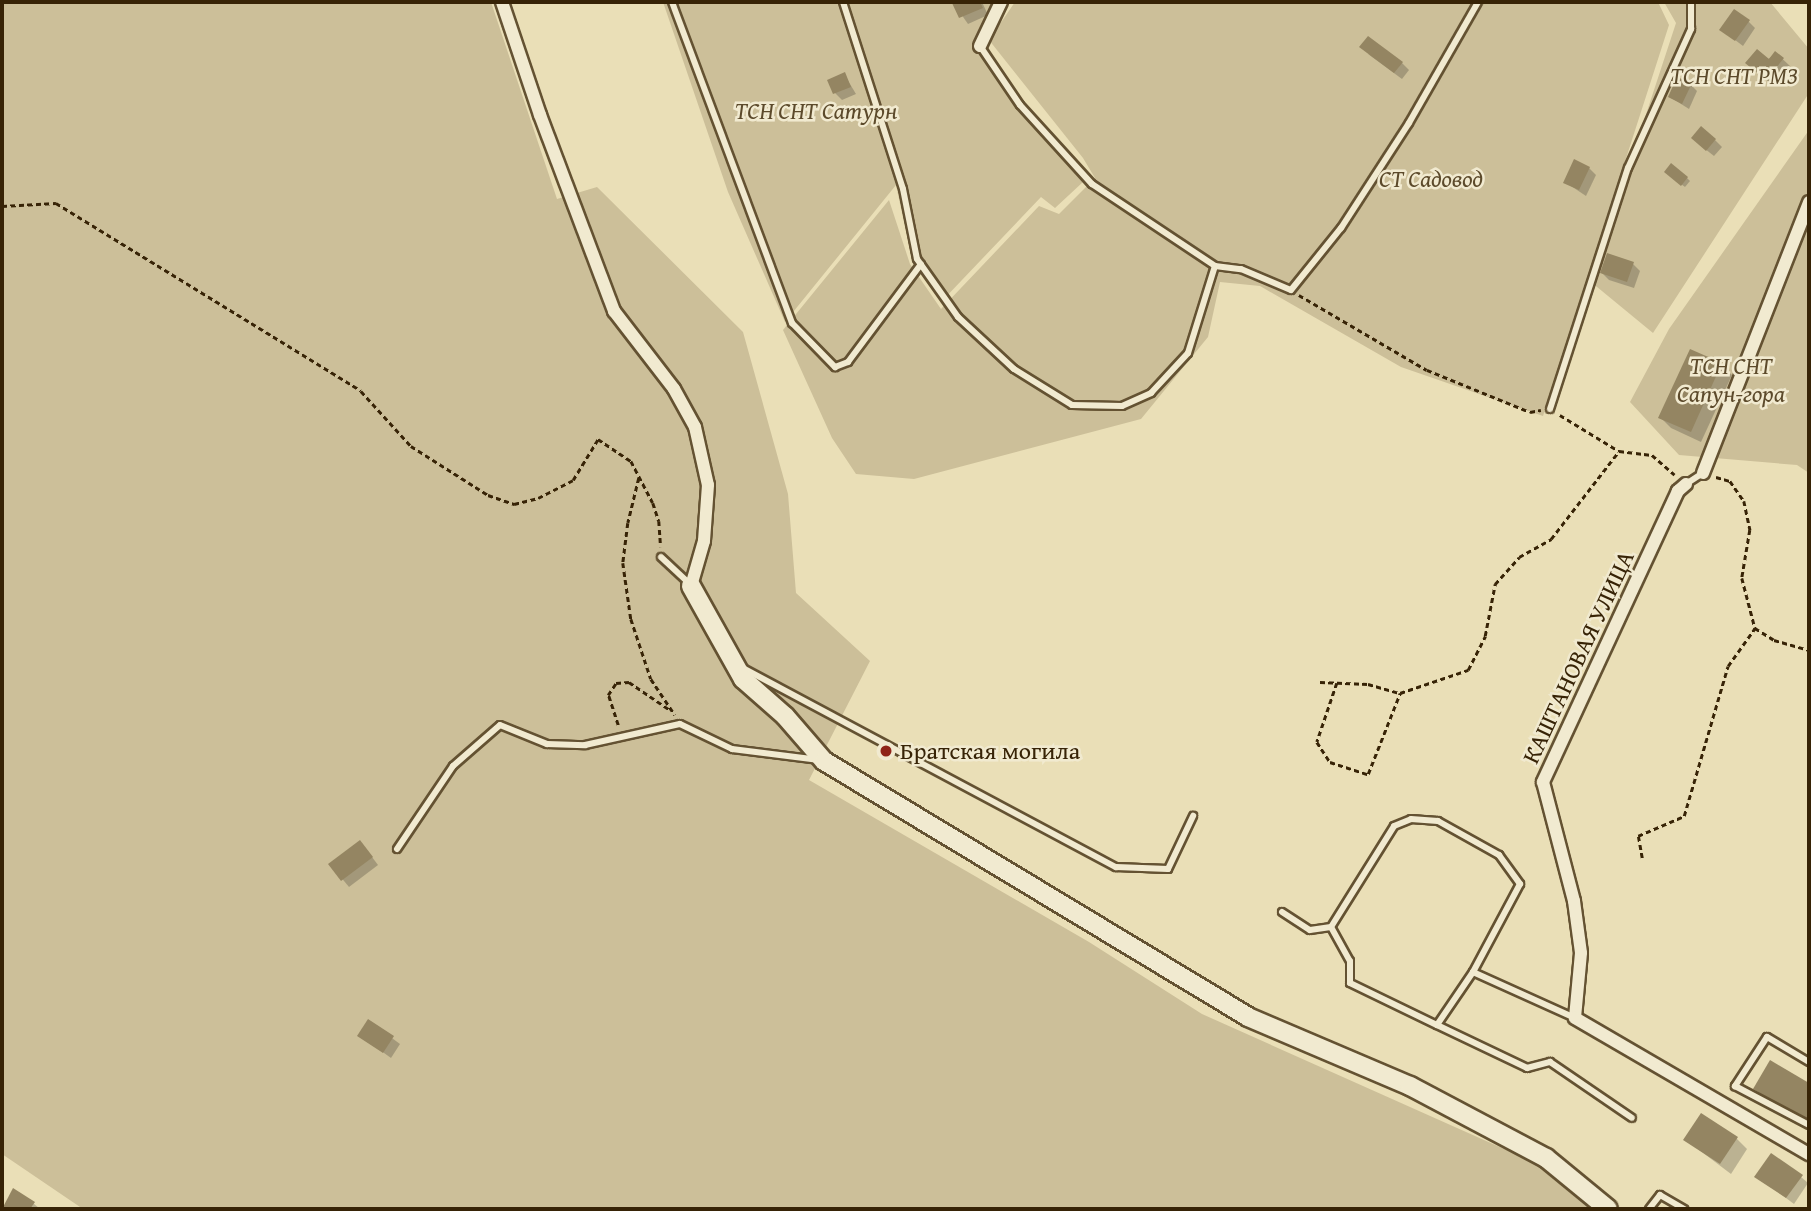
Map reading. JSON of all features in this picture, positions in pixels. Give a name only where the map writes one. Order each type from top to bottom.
[{"type":"street","points":[[502,2],[575,212],[614,311],[674,389],[695,427],[708,485],[704,541],[691,586],[731,662],[743,679],[785,716],[824,761],[1248,1017],[1410,1086],[1546,1158],[1608,1209]]},
{"type":"street","points":[[979,46],[1001,2]]},
{"type":"street","points":[[1703,473],[1809,202]]},
{"type":"street","name":"КАШТАНОВАЯ УЛИЦА","points":[[1575,1018],[1580,953],[1574,901],[1543,782],[1678,491],[1686,484]]},
{"type":"street","points":[[1575,1018],[1809,1154]]},
{"type":"lane","points":[[672,2],[792,323],[835,367],[848,362],[921,264]]},
{"type":"lane","points":[[843,2],[903,189],[917,259],[958,317],[1014,369],[1072,405],[1122,407],[1151,393],[1188,354],[1215,266]]},
{"type":"lane","points":[[979,46],[1020,105],[1092,184],[1215,266],[1241,269],[1291,290],[1341,228],[1394,146],[1478,2]]},
{"type":"lane","points":[[1550,409],[1629,169],[1691,29],[1691,2]]},
{"type":"lane","name":"КАШТАНОВАЯ УЛИЦА","points":[[1686,484],[1703,473]]},
{"type":"lane","points":[[661,557],[691,586]]},
{"type":"lane","points":[[731,662],[1116,867],[1168,869],[1193,816]]},
{"type":"lane","points":[[397,849],[453,766],[500,724],[547,744],[585,746],[623,739],[680,723],[732,749],[824,761]]},
{"type":"lane","points":[[1331,928],[1394,827],[1411,819],[1438,821],[1499,855],[1520,884],[1473,972],[1437,1025]]},
{"type":"lane","points":[[1282,912],[1310,930],[1331,928]]},
{"type":"lane","points":[[1331,928],[1350,961],[1350,983],[1527,1068],[1550,1062],[1632,1118]]},
{"type":"lane","points":[[1473,972],[1575,1018]]},
{"type":"lane","points":[[1809,1062],[1767,1037],[1735,1086],[1809,1125]]},
{"type":"lane","points":[[1649,1209],[1660,1195],[1684,1209]]},
{"type":"path","points":[[2,206],[56,202],[362,391],[411,446],[488,495],[514,505],[538,498],[573,480],[598,439],[631,461],[659,521],[661,557]]},
{"type":"path","points":[[1291,290],[1427,370],[1530,412],[1550,409],[1619,451],[1653,455],[1686,484]]},
{"type":"path","points":[[1320,682],[1368,684],[1400,693],[1468,670],[1485,636],[1495,584],[1518,557],[1551,539],[1619,451]]},
{"type":"path","points":[[1703,473],[1730,481],[1744,501],[1749,530],[1742,578],[1755,628],[1774,640],[1809,648]]},
{"type":"path","points":[[639,478],[628,523],[623,564],[631,619],[651,679],[680,723]]},
{"type":"path","points":[[1642,858],[1638,836],[1684,816],[1728,666],[1755,628]]},
{"type":"path","points":[[623,739],[608,695],[616,683],[629,682],[673,712]]},
{"type":"path","points":[[1337,683],[1317,742],[1330,762],[1368,774],[1400,693]]},
{"type":"green space","points":[[2,2],[491,2],[557,199],[597,187],[743,332],[788,494],[796,593],[870,661],[809,780],[1089,942],[1202,1014],[1542,1166],[1593,1209],[83,1209],[2,1154]]},
{"type":"green space","name":"ТСН СНТ Сатурн","points":[[663,2],[997,2],[977,46],[1032,124],[1083,182],[1055,208],[1041,197],[942,301],[911,255],[896,185],[785,322],[728,192]]},
{"type":"green space","name":"СТ Садовод","points":[[1015,2],[1658,2],[1669,25],[1543,416],[1401,367],[1260,286],[1220,282],[1208,337],[1141,419],[914,479],[856,474],[832,438],[783,330],[889,200],[910,264],[941,309],[1039,206],[1059,214],[1095,178],[1083,158],[989,40]]},
{"type":"green space","name":"ТСН СНТ РМЗ","points":[[1664,2],[1770,2],[1809,49],[1809,93],[1653,333],[1591,282],[1676,23]]},
{"type":"green space","name":"ТСН СНТ Сапун-гора","points":[[1809,130],[1809,473],[1797,465],[1679,455],[1630,402],[1669,329]]},
{"type":"building","points":[[980,2],[983,8],[959,18],[952,3]]},
{"type":"building","points":[[1734,9],[1750,20],[1735,41],[1719,30]]},
{"type":"building","points":[[1368,36],[1403,62],[1394,73],[1359,47]]},
{"type":"building","points":[[1757,49],[1769,59],[1775,51],[1784,58],[1766,80],[1745,63]]},
{"type":"building","points":[[845,72],[851,87],[833,94],[827,80]]},
{"type":"building","points":[[1677,77],[1692,83],[1682,104],[1668,97]]},
{"type":"building","points":[[1701,126],[1716,139],[1706,151],[1691,138]]},
{"type":"building","points":[[1574,159],[1590,167],[1579,190],[1563,183]]},
{"type":"building","points":[[1671,163],[1688,177],[1681,186],[1664,172]]},
{"type":"building","points":[[1607,253],[1634,262],[1627,282],[1600,273]]},
{"type":"building","points":[[1690,349],[1722,363],[1691,432],[1658,418]]},
{"type":"building","points":[[360,840],[373,857],[341,881],[328,864]]},
{"type":"building","points":[[368,1019],[394,1036],[383,1053],[357,1036]]},
{"type":"building","points":[[1770,1060],[1809,1083],[1809,1122],[1753,1089]]},
{"type":"building","points":[[1701,1113],[1738,1137],[1720,1164],[1683,1140]]},
{"type":"building","points":[[1771,1153],[1803,1175],[1786,1198],[1754,1177]]},
{"type":"building","points":[[13,1188],[35,1202],[30,1209],[2,1209]]},
{"type":"place","name":"Братская могила","points":[[886,751]]}]
